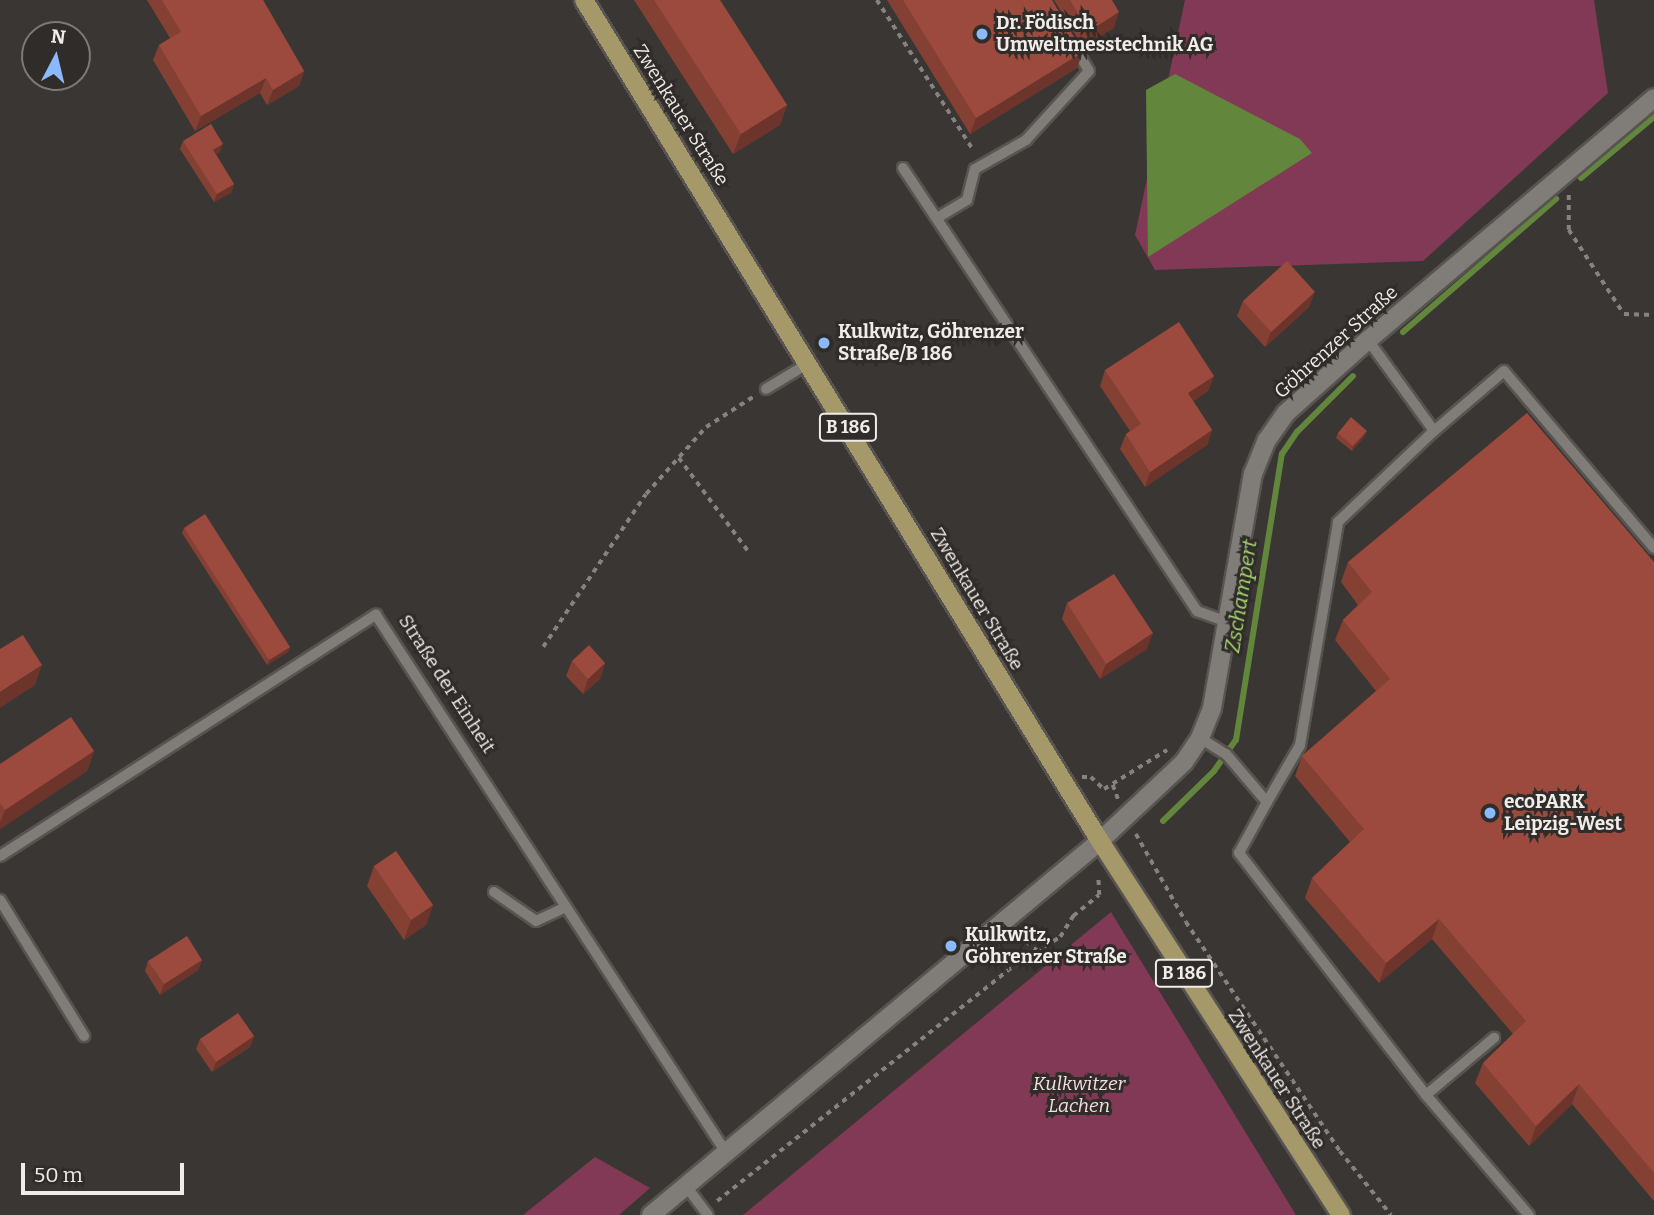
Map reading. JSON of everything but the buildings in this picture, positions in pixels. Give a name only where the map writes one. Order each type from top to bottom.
[{"type":"main road","name":"Zwenkauer Straße","points":[[584,0],[1100,841],[1341,1215]]},
{"type":"street","name":"Göhrenzer Straße","points":[[1100,841],[1184,762],[1200,738],[1212,708],[1253,474],[1267,440],[1286,413],[1368,340],[1654,98]]},
{"type":"street","points":[[651,1215],[1100,841]]},
{"type":"lane","points":[[937,218],[967,200],[975,169],[1026,140],[1089,71],[1067,36]]},
{"type":"lane","points":[[903,168],[1197,611],[1228,622]]},
{"type":"lane","points":[[1368,340],[1434,431]]},
{"type":"lane","points":[[766,389],[809,363]]},
{"type":"lane","points":[[1529,1215],[1426,1095],[1240,853],[1300,745],[1338,522],[1434,431],[1504,371],[1654,548]]},
{"type":"lane","name":"Straße der Einheit","points":[[0,856],[376,615],[725,1151]]},
{"type":"lane","points":[[1200,738],[1226,754],[1267,802]]},
{"type":"lane","points":[[494,892],[536,921],[566,907]]},
{"type":"lane","points":[[0,900],[84,1036]]},
{"type":"lane","points":[[1426,1095],[1494,1038]]},
{"type":"lane","points":[[686,1186],[706,1213]]},
{"type":"path","points":[[877,0],[983,164]]},
{"type":"path","points":[[1562,177],[1569,198],[1569,230],[1624,314],[1654,315]]},
{"type":"path","points":[[543,647],[646,494],[706,427],[766,389]]},
{"type":"path","points":[[679,457],[748,551]]},
{"type":"path","points":[[1067,786],[1091,777],[1100,788],[1113,785],[1171,747]]},
{"type":"path","points":[[1113,785],[1127,816],[1186,922],[1340,1152],[1391,1215]]},
{"type":"path","points":[[706,1213],[1019,962],[1040,953],[1099,895]]},
{"type":"path","points":[[1015,935],[1023,934],[1040,953]]},
{"type":"green space","points":[[1185,0],[1594,0],[1608,93],[1423,261],[1155,270],[1135,235]]},
{"type":"green space","name":"Kulkwitzer Lachen","points":[[1111,912],[1296,1215],[743,1215]]},
{"type":"green space","points":[[595,1157],[650,1188],[619,1215],[523,1215]]},
{"type":"shaded area","points":[[1175,74],[1300,139],[1312,153],[1148,257],[1146,90]]},
{"type":"waterway","name":"Zschampert","points":[[1581,178],[1654,117]]},
{"type":"waterway","name":"Zschampert","points":[[1403,332],[1556,199]]},
{"type":"waterway","name":"Zschampert","points":[[1163,821],[1214,771],[1236,740],[1282,454],[1297,432],[1353,376]]},
{"type":"place","name":"Dr. Födisch Umweltmesstechnik AG","points":[[982,34]]},
{"type":"place","name":"Kulkwitz, Göhrenzer Straße/B 186","points":[[824,343]]},
{"type":"place","name":"ecoPARK Leipzig-West","points":[[1490,813]]},
{"type":"place","name":"Kulkwitz, Göhrenzer Straße","points":[[951,946]]}]
